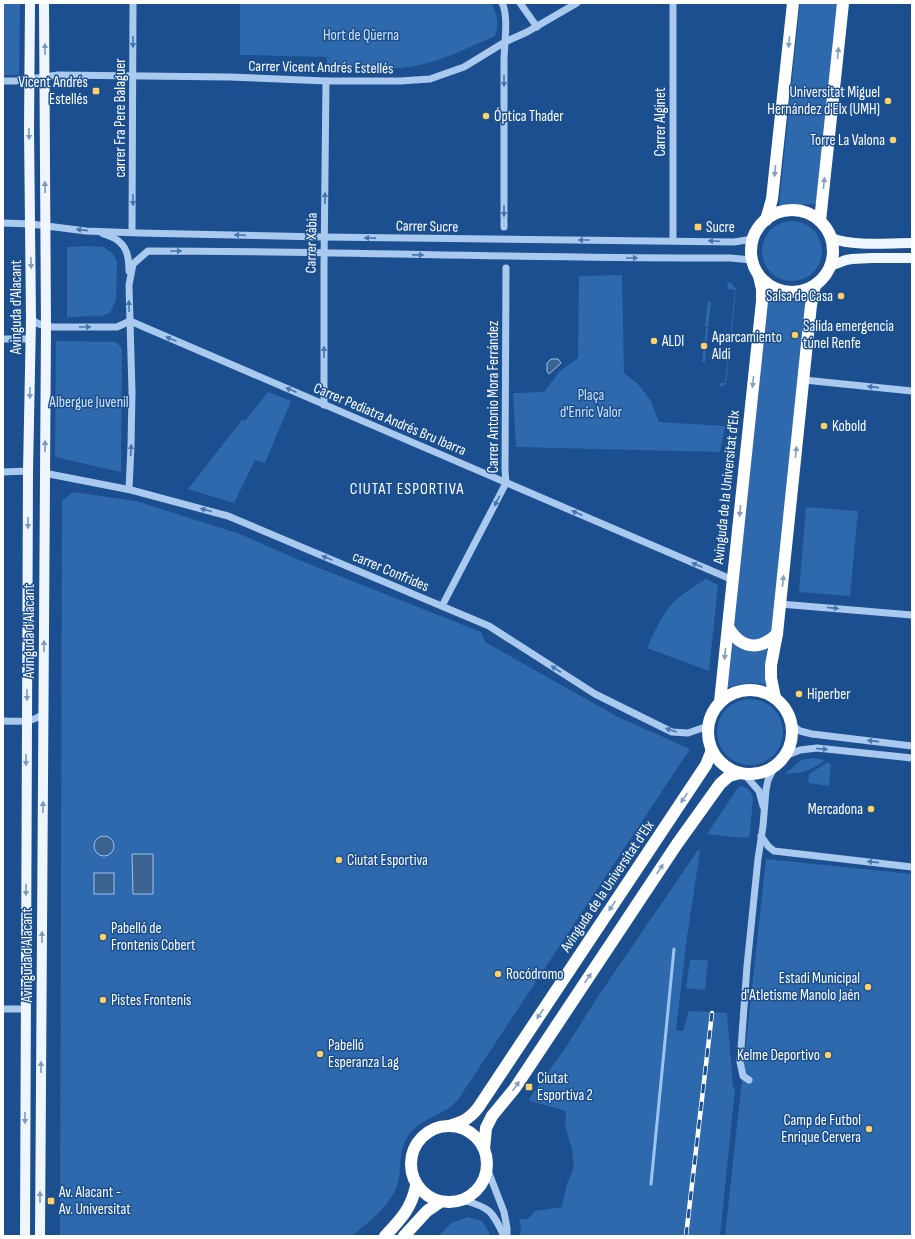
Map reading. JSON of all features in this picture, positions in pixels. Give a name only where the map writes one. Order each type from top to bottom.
[{"type":"highway","points":[[766,220],[772,199],[792,3]]},
{"type":"highway","points":[[820,221],[843,3]]},
{"type":"highway","points":[[787,211],[798,211],[810,215],[820,221],[831,238],[832,247],[830,266],[821,280],[815,285],[799,292],[781,291],[773,288],[759,276],[752,260],[751,250],[753,239],[758,228],[766,220],[776,214],[787,211]]},
{"type":"highway","name":"Avinguda de la Universitat d'Elx","points":[[720,702],[762,301],[762,289],[759,276]]},
{"type":"highway","points":[[776,698],[771,678],[771,665],[777,634],[811,305],[815,285]]},
{"type":"highway","points":[[728,627],[733,636],[742,643],[753,646],[762,645],[770,641],[777,634]]},
{"type":"highway","points":[[484,1149],[486,1128],[492,1116],[515,1088],[677,844],[716,789],[729,776],[742,773],[760,773],[775,766],[785,756],[790,746],[792,736],[792,725],[786,710],[776,698],[757,690],[737,691],[728,696],[714,709],[708,726],[708,734],[712,750],[718,760],[726,767],[742,773]]},
{"type":"highway","name":"Avinguda de la Universitat d'Elx","points":[[449,1126],[462,1122],[471,1116],[478,1108],[702,771],[712,750]]},
{"type":"highway","points":[[441,1126],[459,1127],[476,1137],[484,1149],[487,1158],[487,1168],[484,1180],[478,1190],[463,1200],[456,1202],[440,1202],[427,1196],[416,1186],[410,1164],[413,1149],[427,1132],[441,1126]]},
{"type":"highway","points":[[385,1236],[408,1210],[413,1200],[416,1186]]},
{"type":"highway","points":[[404,1236],[427,1211],[440,1202]]},
{"type":"main road","name":"Avinguda d'Alacant","points":[[25,1236],[26,721],[28,471],[31,339],[29,79],[30,3]]},
{"type":"main road","name":"Avinguda d'Alacant","points":[[40,1236],[46,327],[44,3]]},
{"type":"main road","points":[[831,238],[852,243],[912,243]]},
{"type":"main road","points":[[830,266],[852,259],[912,258]]},
{"type":"street","name":"carrer Fra Pere Balaguer","points":[[132,232],[133,3]]},
{"type":"street","points":[[502,3],[504,6],[506,28],[504,226]]},
{"type":"street","points":[[520,3],[537,27]]},
{"type":"street","name":"Carrer Vicent Andrés Estellés","points":[[3,81],[58,75],[229,77],[400,82],[430,78],[464,67],[505,42],[537,27],[577,3]]},
{"type":"street","name":"Carrer Alginet","points":[[673,3],[673,240]]},
{"type":"street","name":"Carrer Xàbia","points":[[324,405],[326,81]]},
{"type":"street","name":"Carrer Sucre","points":[[3,223],[31,224],[101,232],[324,237],[673,240],[734,242],[753,239]]},
{"type":"street","name":"Carrer Sucre","points":[[101,232],[122,244],[128,253],[129,285]]},
{"type":"street","name":"Carrer Sucre","points":[[129,285],[133,264],[148,251],[236,251],[521,257],[730,258],[752,260]]},
{"type":"street","name":"Carrer Antonio Mora Ferrández","points":[[442,606],[506,483],[506,268]]},
{"type":"street","points":[[129,285],[131,446],[129,489]]},
{"type":"street","points":[[31,320],[46,327],[117,327],[130,321]]},
{"type":"street","name":"Carrer Pediatra Andrés Bru Ibarra","points":[[130,321],[733,580]]},
{"type":"street","points":[[3,339],[31,339]]},
{"type":"street","points":[[804,380],[912,391]]},
{"type":"street","points":[[3,472],[28,471]]},
{"type":"street","name":"carrer Confrides","points":[[44,473],[129,489],[228,516],[488,626],[595,694],[672,732],[688,733],[708,726]]},
{"type":"street","points":[[780,604],[912,615]]},
{"type":"street","points":[[3,721],[35,720],[44,713]]},
{"type":"street","points":[[792,725],[800,730],[812,734],[912,746]]},
{"type":"street","points":[[785,756],[800,750],[817,748],[912,758]]},
{"type":"street","points":[[749,1080],[743,1076],[740,1062],[747,966],[766,790],[768,780],[775,766]]},
{"type":"street","points":[[742,773],[759,791],[763,807],[763,826]]},
{"type":"street","points":[[761,836],[768,846],[774,851]]},
{"type":"street","points":[[758,859],[767,852],[774,851],[912,866]]},
{"type":"street","points":[[3,1009],[26,1009]]},
{"type":"street","points":[[487,1168],[504,1212],[507,1228],[506,1236]]},
{"type":"street","points":[[463,1200],[488,1210],[497,1220],[506,1236]]},
{"type":"green space","points":[[3,3],[20,3],[19,75],[3,75]]},
{"type":"green space","name":"Hort de Qüerna","points":[[240,3],[491,3],[497,19],[497,27],[495,36],[449,56],[426,64],[402,68],[327,66],[327,57],[240,55]]},
{"type":"green space","points":[[800,3],[842,3],[822,204],[779,205]]},
{"type":"green space","points":[[786,221],[798,221],[809,226],[817,234],[822,245],[820,263],[809,276],[798,281],[786,281],[775,276],[767,268],[762,257],[762,245],[767,234],[775,226]]},
{"type":"green space","points":[[67,247],[104,247],[113,254],[117,262],[116,300],[110,313],[101,316],[67,317]]},
{"type":"green space","name":"Plaça d'Enric Valor","points":[[622,275],[624,373],[639,385],[651,401],[659,422],[725,426],[720,452],[516,447],[513,393],[544,392],[560,371],[578,358],[579,276]]},
{"type":"green space","points":[[727,283],[731,283],[736,289],[726,384],[721,387],[719,383],[725,383],[735,290],[728,289]]},
{"type":"green space","points":[[765,295],[785,300],[806,298],[772,631],[761,639],[744,641],[733,627]]},
{"type":"green space","points":[[708,301],[711,302],[708,327],[705,326]]},
{"type":"green space","points":[[706,328],[708,328],[705,362],[702,362]]},
{"type":"green space","name":"Albergue Juvenil","points":[[56,341],[116,342],[122,348],[121,472],[55,457]]},
{"type":"green space","points":[[268,392],[291,401],[265,463],[255,460],[234,503],[188,489],[242,420],[245,421]]},
{"type":"green space","name":"Ciutat Esportiva","points":[[73,492],[136,501],[240,534],[299,560],[481,632],[485,642],[618,717],[690,749],[457,1101],[445,1111],[419,1125],[408,1136],[403,1148],[398,1183],[395,1191],[379,1212],[352,1236],[60,1236],[62,501]]},
{"type":"green space","points":[[806,507],[858,511],[850,596],[799,592]]},
{"type":"green space","points":[[706,579],[718,585],[709,671],[647,648],[661,619],[670,606],[685,593]]},
{"type":"green space","points":[[732,643],[768,647],[765,675],[766,685],[746,684],[727,688]]},
{"type":"green space","points":[[750,699],[763,702],[773,709],[780,719],[783,732],[780,745],[773,755],[763,762],[750,765],[737,762],[727,755],[720,745],[717,732],[720,719],[727,709],[737,702]]},
{"type":"green space","points":[[813,758],[825,760],[806,771],[785,774],[801,760]]},
{"type":"green space","points":[[828,762],[831,765],[829,786],[808,783],[809,774]]},
{"type":"green space","points":[[741,786],[749,790],[753,798],[749,837],[744,838],[707,834],[737,789]]},
{"type":"green space","points":[[698,850],[700,851],[687,937],[676,1030],[683,1031],[689,1011],[727,1013],[733,1086],[735,1089],[720,1236],[520,1236],[521,1225],[519,1219],[528,1219],[535,1211],[562,1207],[566,1187],[574,1166],[572,1150],[565,1125],[566,1111],[530,1101],[529,1099],[564,1050],[601,992]]},
{"type":"green space","name":"Kelme Deportivo","points":[[766,859],[912,874],[912,1236],[725,1236]]},
{"type":"green space","points":[[690,960],[708,960],[705,990],[686,988]]},
{"type":"green space","points":[[468,1217],[482,1221],[489,1232],[489,1236],[439,1236],[451,1223]]},
{"type":"shaded area","points":[[551,359],[558,359],[561,363],[549,374],[547,371],[547,363]]},
{"type":"shaded area","points":[[104,836],[111,839],[114,846],[111,853],[104,856],[97,853],[94,846],[97,839]]},
{"type":"shaded area","points":[[132,854],[153,854],[153,894],[133,894]]},
{"type":"shaded area","points":[[94,873],[114,873],[114,894],[94,894]]},
{"type":"waterway","points":[[651,1184],[674,949]]},
{"type":"railway","points":[[686,1236],[712,1013]]},
{"type":"place","name":"Vicent Andrés Estellés","points":[[96,91]]},
{"type":"place","name":"Universitat Miguel Hernández d'Elx (UMH)","points":[[888,101]]},
{"type":"place","name":"Óptica Thader","points":[[486,116]]},
{"type":"place","name":"Torre La Valona","points":[[893,140]]},
{"type":"place","name":"Sucre","points":[[698,227]]},
{"type":"place","name":"Salsa de Casa","points":[[841,296]]},
{"type":"place","name":"Salida emergencia túnel Renfe","points":[[795,335]]},
{"type":"place","name":"ALDI","points":[[654,341]]},
{"type":"place","name":"Aparcamiento Aldi","points":[[704,346]]},
{"type":"place","name":"Kobold","points":[[824,426]]},
{"type":"place","name":"Hiperber","points":[[799,694]]},
{"type":"place","name":"Mercadona","points":[[871,809]]},
{"type":"place","name":"Ciutat Esportiva","points":[[339,860]]},
{"type":"place","name":"Pabelló de Frontenis Cobert","points":[[103,937]]},
{"type":"place","name":"Rocódromo","points":[[498,974]]},
{"type":"place","name":"Estadi Municipal d'Atletisme Manolo Jaén","points":[[868,987]]},
{"type":"place","name":"Pistes Frontenis","points":[[103,1000]]},
{"type":"place","name":"Pabelló Esperanza Lag","points":[[320,1054]]},
{"type":"place","name":"Kelme Deportivo","points":[[828,1055]]},
{"type":"place","name":"Ciutat Esportiva 2","points":[[529,1087]]},
{"type":"place","name":"Camp de Futbol Enrique Cervera","points":[[869,1129]]},
{"type":"place","name":"Av. Alacant - Av. Universitat","points":[[51,1201]]},
{"type":"district","name":"CIUTAT ESPORTIVA","points":[[407,488]]}]
